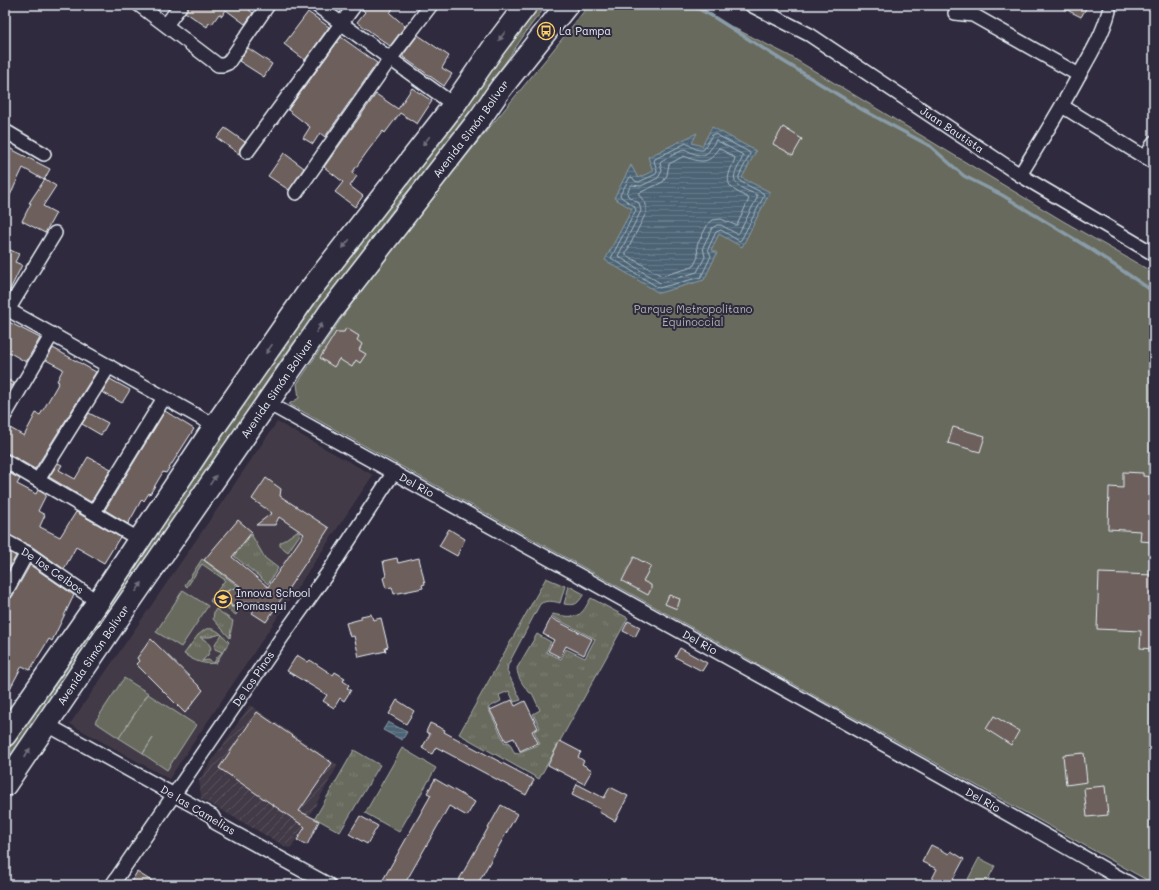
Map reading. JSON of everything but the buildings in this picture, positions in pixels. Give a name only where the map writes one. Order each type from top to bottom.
[{"type":"highway","points":[[5,735],[140,540],[214,426],[307,294],[454,104],[526,5]]},
{"type":"highway","name":"Avenida Simón Bolívar","points":[[5,785],[266,402],[330,312],[472,129],[501,88],[567,5]]},
{"type":"street","points":[[139,5],[218,65],[228,63],[268,5]]},
{"type":"street","points":[[166,25],[181,5]]},
{"type":"street","points":[[316,5],[454,104]]},
{"type":"street","points":[[247,152],[355,5]]},
{"type":"street","points":[[296,193],[390,59],[431,5]]},
{"type":"street","name":"Juan Bautista","points":[[750,5],[810,35],[1020,175],[1154,254]]},
{"type":"street","points":[[1020,175],[1062,106],[1100,39],[1109,11]]},
{"type":"street","points":[[954,13],[973,15],[1080,75]]},
{"type":"street","points":[[1062,106],[1150,160],[1154,142]]},
{"type":"street","points":[[5,131],[44,154]]},
{"type":"street","points":[[55,233],[7,309],[214,426]]},
{"type":"street","points":[[5,415],[52,334]]},
{"type":"street","points":[[38,480],[109,366]]},
{"type":"street","points":[[94,512],[164,398]]},
{"type":"street","name":"Del Rio","points":[[266,402],[1017,819],[1132,885]]},
{"type":"street","points":[[5,461],[140,540]]},
{"type":"street","name":"De los Pinos","points":[[112,885],[333,566],[394,472]]},
{"type":"street","name":"De los Ceibos","points":[[5,541],[27,553],[98,602]]},
{"type":"street","points":[[5,593],[27,553]]},
{"type":"street","name":"De las Camelias","points":[[46,724],[212,816],[216,823],[328,885]]},
{"type":"shaded area","name":"Innova School Pomasqui","points":[[277,422],[373,475],[169,779],[70,724]]},
{"type":"shaded area","points":[[250,705],[338,765],[292,847],[288,848],[200,798],[199,780]]},
{"type":"green space","points":[[538,5],[547,5],[531,25],[459,130],[398,203],[284,356],[114,607],[5,764],[5,748],[277,352]]},
{"type":"green space","name":"Parque Metropolitano Equinoccial","points":[[589,5],[688,5],[788,55],[1063,221],[1154,273],[1154,884],[289,404],[299,398],[297,384],[385,257]]},
{"type":"green space","points":[[297,531],[301,533],[288,552],[280,546],[280,543]]},
{"type":"green space","points":[[251,534],[265,558],[278,568],[268,584],[234,556]]},
{"type":"green space","points":[[202,559],[243,590],[242,601],[236,615],[223,606],[221,602],[215,605],[210,601],[225,580],[202,564],[187,587],[185,585]],"holes":[[[234,592],[241,603],[235,604],[232,608],[228,599],[215,603],[221,593]]]},
{"type":"green space","points":[[546,578],[565,586],[560,603],[550,601],[540,604],[508,665],[507,671],[521,700],[514,702],[509,691],[499,695],[501,701],[488,708],[505,743],[509,742],[515,754],[540,744],[534,731],[540,728],[533,714],[540,710],[532,693],[525,688],[521,682],[517,668],[537,634],[551,642],[546,652],[561,659],[566,649],[585,658],[595,639],[551,616],[553,614],[560,616],[576,616],[585,609],[591,598],[628,618],[539,779],[459,734]]},
{"type":"green space","points":[[569,586],[584,594],[576,604],[564,604]]},
{"type":"green space","points":[[183,590],[208,606],[181,647],[156,632]]},
{"type":"green space","points":[[216,609],[233,621],[230,638],[213,619]]},
{"type":"green space","points":[[206,629],[213,629],[222,634],[229,642],[216,663],[207,663],[199,662],[184,654],[198,635]],"holes":[[[222,635],[215,645],[215,649],[222,652],[214,663],[208,660],[202,661],[208,655],[211,648],[208,642],[200,637]]]},
{"type":"green space","points":[[124,678],[148,693],[119,738],[95,722]]},
{"type":"green space","points":[[148,694],[196,725],[167,770],[143,754],[153,738],[143,753],[119,738]]},
{"type":"green space","points":[[402,748],[436,768],[399,832],[365,813]]},
{"type":"green space","points":[[354,750],[380,765],[340,832],[315,818]]},
{"type":"green space","points":[[979,858],[995,866],[985,885],[965,885]]},
{"type":"water","points":[[712,127],[756,151],[742,178],[770,192],[742,247],[719,234],[711,250],[717,253],[704,280],[659,293],[605,260],[632,209],[614,198],[631,165],[638,178],[653,171],[648,157],[697,133],[692,143],[702,146]]},
{"type":"water","points":[[388,722],[407,732],[402,740],[383,730]]},
{"type":"waterway","points":[[695,5],[863,110],[930,146],[964,176],[1002,195],[1089,248],[1154,292]]},
{"type":"place","name":"La Pampa","points":[[546,31]]},
{"type":"place","name":"Innova School Pomasqui","points":[[223,599]]}]
